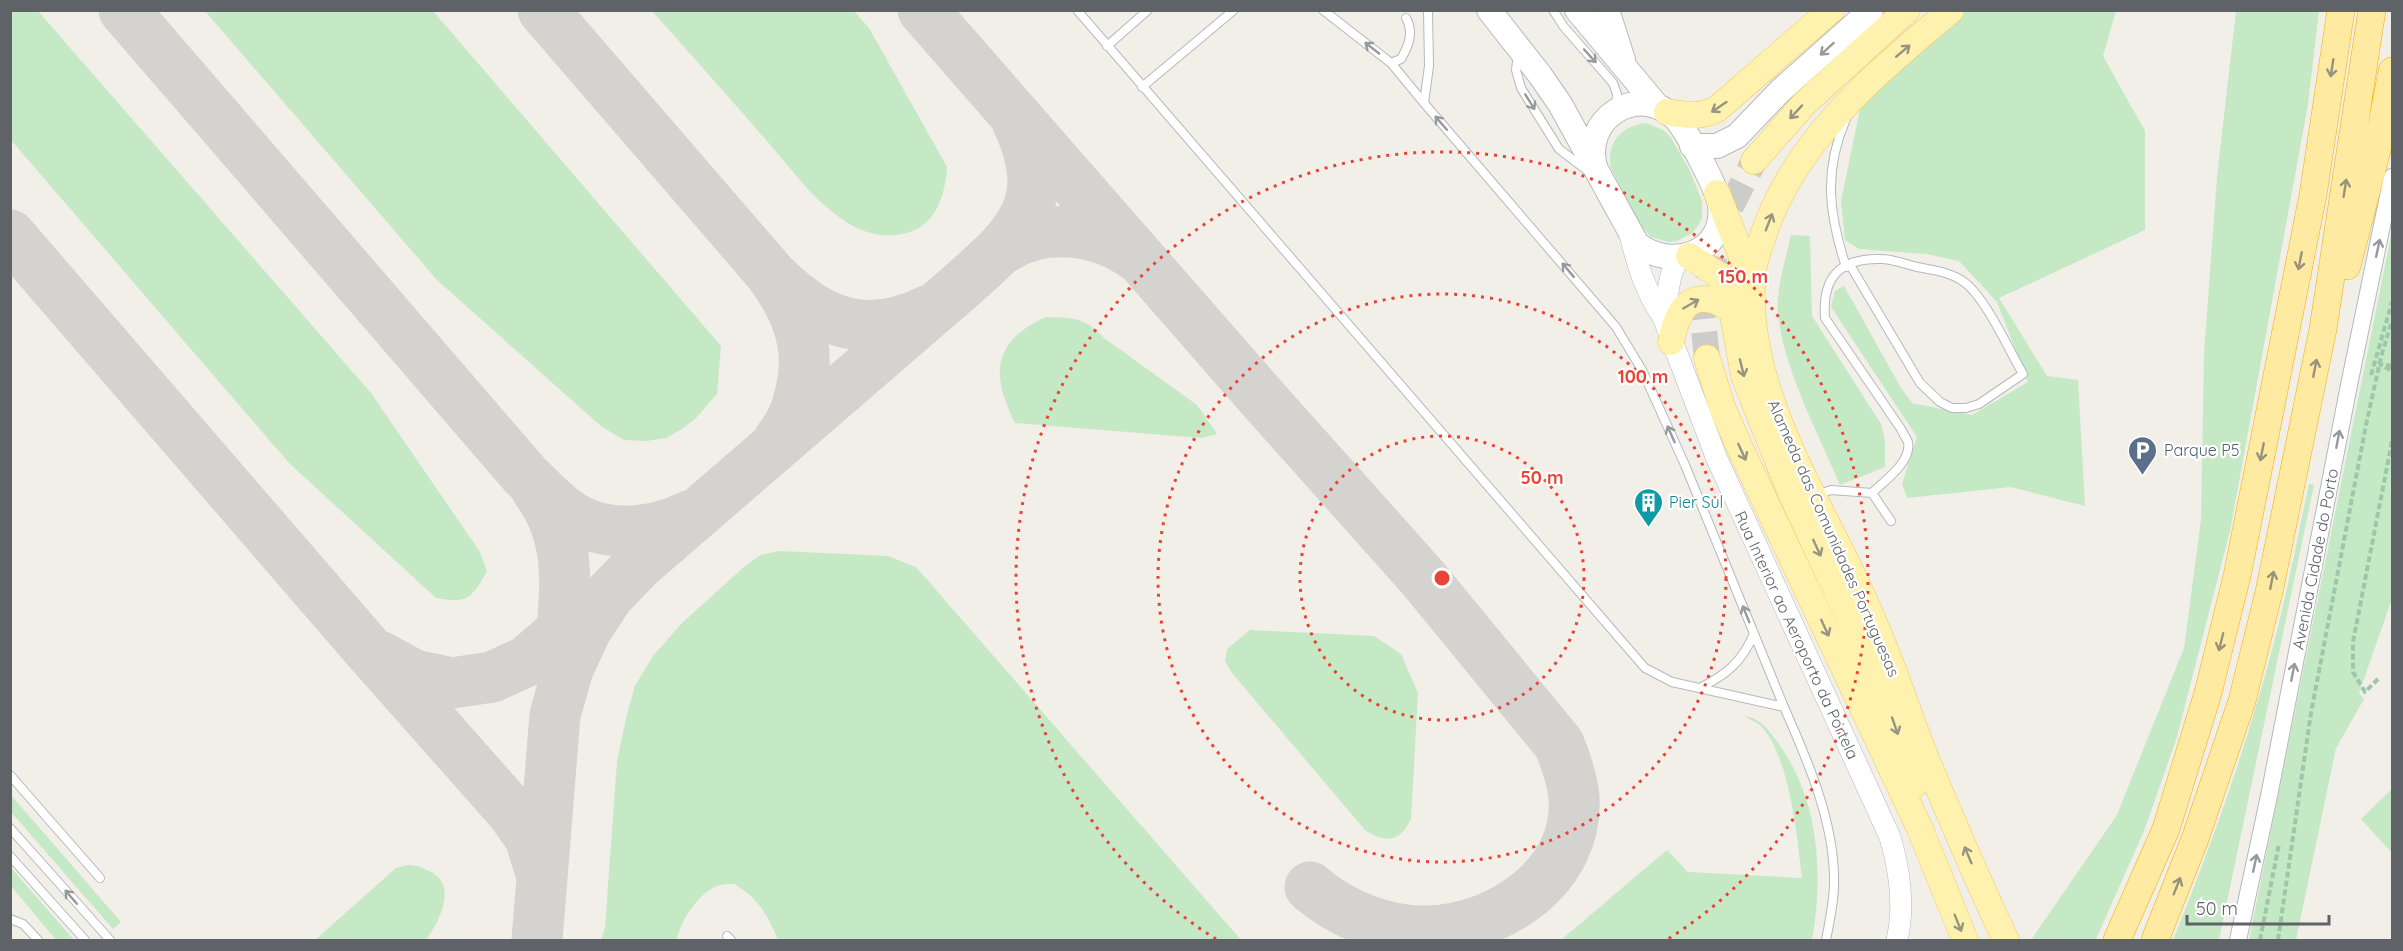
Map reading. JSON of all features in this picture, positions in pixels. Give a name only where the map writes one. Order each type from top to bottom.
[{"type":"highway","points":[[2117,940],[2166,829],[2208,693],[2238,576],[2313,195],[2341,10]]},
{"type":"highway","points":[[2154,940],[2195,839],[2241,701],[2269,592],[2323,329],[2372,10]]},
{"type":"highway","points":[[2323,329],[2343,280],[2355,240],[2377,150],[2392,71]]},
{"type":"main road","name":"Rua Interior ao Aeroporto da Portela","points":[[1489,10],[1560,104],[1630,234]]},
{"type":"main road","points":[[1577,10],[1662,110],[1676,120],[1717,193],[1744,262],[1744,375],[1790,491],[1873,669],[1911,775],[1920,829]]},
{"type":"main road","points":[[1607,10],[1625,68]]},
{"type":"main road","points":[[1615,111],[1635,104],[1692,116],[1717,110],[1765,60],[1831,10]]},
{"type":"main road","points":[[1692,146],[1717,146],[1737,136],[1780,91],[1884,17],[1906,10]]},
{"type":"main road","name":"Alameda das Comunidades Portuguesas","points":[[1951,10],[1841,108],[1796,167],[1770,217],[1753,269],[1743,315],[1776,409],[1812,496],[1887,653],[1925,754],[2006,940]]},
{"type":"main road","points":[[1754,161],[1884,17]]},
{"type":"main road","name":"Rua Interior ao Aeroporto da Portela","points":[[1599,175],[1592,156],[1592,145],[1600,126],[1615,111]]},
{"type":"main road","points":[[1630,234],[1637,244],[1653,255],[1662,258],[1684,257],[1704,246],[1718,225],[1720,204],[1717,193]]},
{"type":"main road","points":[[1684,257],[1717,274],[1743,315]]},
{"type":"main road","points":[[1671,342],[1675,322],[1689,303],[1700,299],[1711,300],[1743,315]]},
{"type":"main road","points":[[1707,358],[1722,407],[1740,448],[1920,829],[1965,940]]},
{"type":"street","name":"Avenida Cidade do Porto","points":[[2238,940],[2269,796],[2392,177]]},
{"type":"street","name":"Rua Interior ao Aeroporto da Portela","points":[[1630,234],[1638,268],[1650,298],[1663,317],[1717,459],[1890,837],[1901,886],[1902,912],[1897,940]]},
{"type":"street","points":[[1663,317],[1671,275],[1684,257]]},
{"type":"lane","points":[[1077,10],[1646,668],[1672,682],[1784,707]]},
{"type":"lane","points":[[1107,46],[1148,10]]},
{"type":"lane","points":[[1142,87],[1234,10]]},
{"type":"lane","points":[[1424,103],[1429,66],[1428,10]]},
{"type":"lane","points":[[1553,10],[1564,27],[1613,83],[1617,94],[1615,111]]},
{"type":"lane","points":[[1323,11],[1391,63],[1616,327],[1642,370],[1803,750],[1825,812],[1834,876],[1826,940]]},
{"type":"lane","points":[[1391,63],[1401,59],[1407,48],[1411,32],[1406,18]]},
{"type":"lane","points":[[1812,496],[1831,490],[1872,493],[1905,458],[1908,444],[1901,429],[1825,318],[1824,297],[1829,281],[1838,271],[1848,266],[1882,259],[1950,274],[1963,281],[1976,291],[2023,374],[1979,404],[1966,408],[1952,408],[1940,402],[1920,383],[1848,266],[1832,218],[1830,177],[1840,136],[1867,83]]},
{"type":"lane","points":[[1872,493],[1891,521]]},
{"type":"lane","points":[[1700,688],[1722,677],[1745,654],[1754,634]]},
{"type":"lane","points":[[10,775],[100,878]]},
{"type":"lane","points":[[10,828],[110,940]]},
{"type":"lane","points":[[10,856],[85,940]]},
{"type":"lane","points":[[10,919],[23,924],[38,940]]},
{"type":"path","points":[[2278,940],[2311,713],[2366,425],[2392,321]]},
{"type":"path","points":[[2374,363],[2392,366]]},
{"type":"path","points":[[2380,364],[2392,371]]},
{"type":"path","points":[[2378,679],[2365,692],[2353,672],[2353,642],[2392,441]]},
{"type":"green space","points":[[10,11],[38,11],[371,393],[480,552],[487,571],[468,597],[455,600],[436,598],[289,463],[11,140]]},
{"type":"green space","points":[[205,11],[433,11],[721,346],[717,394],[695,419],[666,438],[646,441],[624,440],[602,427],[437,280]]},
{"type":"green space","points":[[652,11],[854,11],[869,28],[947,167],[943,194],[930,218],[910,232],[888,235],[874,234],[859,229],[832,212],[798,178]]},
{"type":"green space","points":[[1965,11],[2116,11],[2103,56],[2145,131],[2145,230],[1999,298],[2047,376],[2078,380],[2085,506],[2011,487],[1907,498],[1902,484],[1917,437],[1831,307],[1835,291],[1844,286],[1901,388],[1912,403],[1972,415],[2028,382],[1997,302],[1959,261],[1926,254],[1859,249],[1845,240],[1841,201],[1860,109],[1936,33]]},
{"type":"green space","points":[[2236,11],[2319,11],[2308,104],[2230,531],[2176,740],[2144,831],[2096,939],[2031,940],[2117,815],[2184,648],[2201,520],[2204,354],[2217,177]]},
{"type":"green space","points":[[1646,123],[1663,130],[1670,136],[1689,169],[1702,201],[1702,218],[1698,226],[1692,233],[1677,241],[1668,242],[1651,237],[1639,224],[1611,168],[1611,151],[1617,137],[1629,128]]},
{"type":"green space","points":[[2392,231],[2392,599],[2359,693],[2364,699],[2336,748],[2296,940],[2249,940]]},
{"type":"green space","points":[[1791,235],[1810,236],[1812,316],[1881,424],[1885,441],[1885,467],[1840,485],[1794,377],[1781,333],[1778,293]]},
{"type":"green space","points":[[1046,317],[1078,320],[1091,326],[1104,338],[1197,405],[1217,434],[1201,438],[1015,423],[1002,389],[1001,360],[1006,348],[1015,337],[1028,326]]},
{"type":"green space","points":[[2309,484],[2314,485],[2219,940],[2173,940],[2216,829],[2265,677],[2289,581]]},
{"type":"green space","points":[[779,551],[888,556],[916,567],[1241,940],[778,940],[756,901],[734,884],[712,888],[705,893],[686,916],[677,940],[601,940],[605,927],[617,761],[635,686],[653,656],[681,624],[745,566],[761,555]]},
{"type":"green space","points":[[1250,630],[1374,636],[1401,654],[1418,693],[1411,819],[1402,833],[1385,839],[1365,830],[1232,673],[1225,661],[1227,649]]},
{"type":"green space","points":[[1744,716],[1750,717],[1768,729],[1778,743],[1792,765],[1810,812],[1815,838],[1818,890],[1812,940],[1561,940],[1667,850],[1688,872],[1802,878],[1790,797],[1779,756],[1760,725]]},
{"type":"green space","points":[[2392,789],[2392,853],[2361,819]]},
{"type":"green space","points":[[11,795],[121,922],[113,929],[11,812]]},
{"type":"green space","points":[[407,865],[418,866],[429,871],[438,877],[443,885],[445,894],[441,914],[426,940],[315,940],[396,868]]},
{"type":"green space","points":[[11,868],[74,940],[56,940],[11,886]]},
{"type":"taxiway","points":[[124,10],[525,475],[554,504],[567,514],[587,524],[616,531],[647,529],[676,522],[689,516]]},
{"type":"taxiway","points":[[543,10],[770,273],[786,298],[802,337],[804,365],[803,380],[795,411],[789,426],[779,439]]},
{"type":"taxiway","points":[[923,10],[1422,577],[1559,744],[1573,790],[1572,825],[1563,851],[1549,874],[1530,893],[1507,909],[1455,928],[1412,931],[1380,925],[1350,913],[1322,897],[1310,887]]},
{"type":"taxiway","points":[[537,940],[555,715],[568,669],[586,630],[609,595],[638,565],[961,286],[1015,233],[1032,196],[1033,174],[1028,150],[1017,121]]},
{"type":"taxiway","points":[[1004,248],[1036,234],[1071,232],[1105,240],[1136,256]]},
{"type":"taxiway","points":[[10,235],[366,647],[512,812],[530,838],[541,873]]},
{"type":"taxiway","points":[[777,280],[811,307],[829,317],[847,323],[865,326],[885,325],[927,311]]},
{"type":"taxiway","points":[[536,489],[548,508],[562,547],[565,587],[560,651]]},
{"type":"taxiway","points":[[379,656],[414,675],[452,683],[492,677],[527,661],[588,608]]},
{"type":"tunnel","points":[[1707,358],[1702,310],[1707,284],[1726,216],[1754,161]]},
{"type":"place","name":"Parque P5","points":[[2143,476]]},
{"type":"place","name":"Pier Sul","points":[[1648,528]]}]
